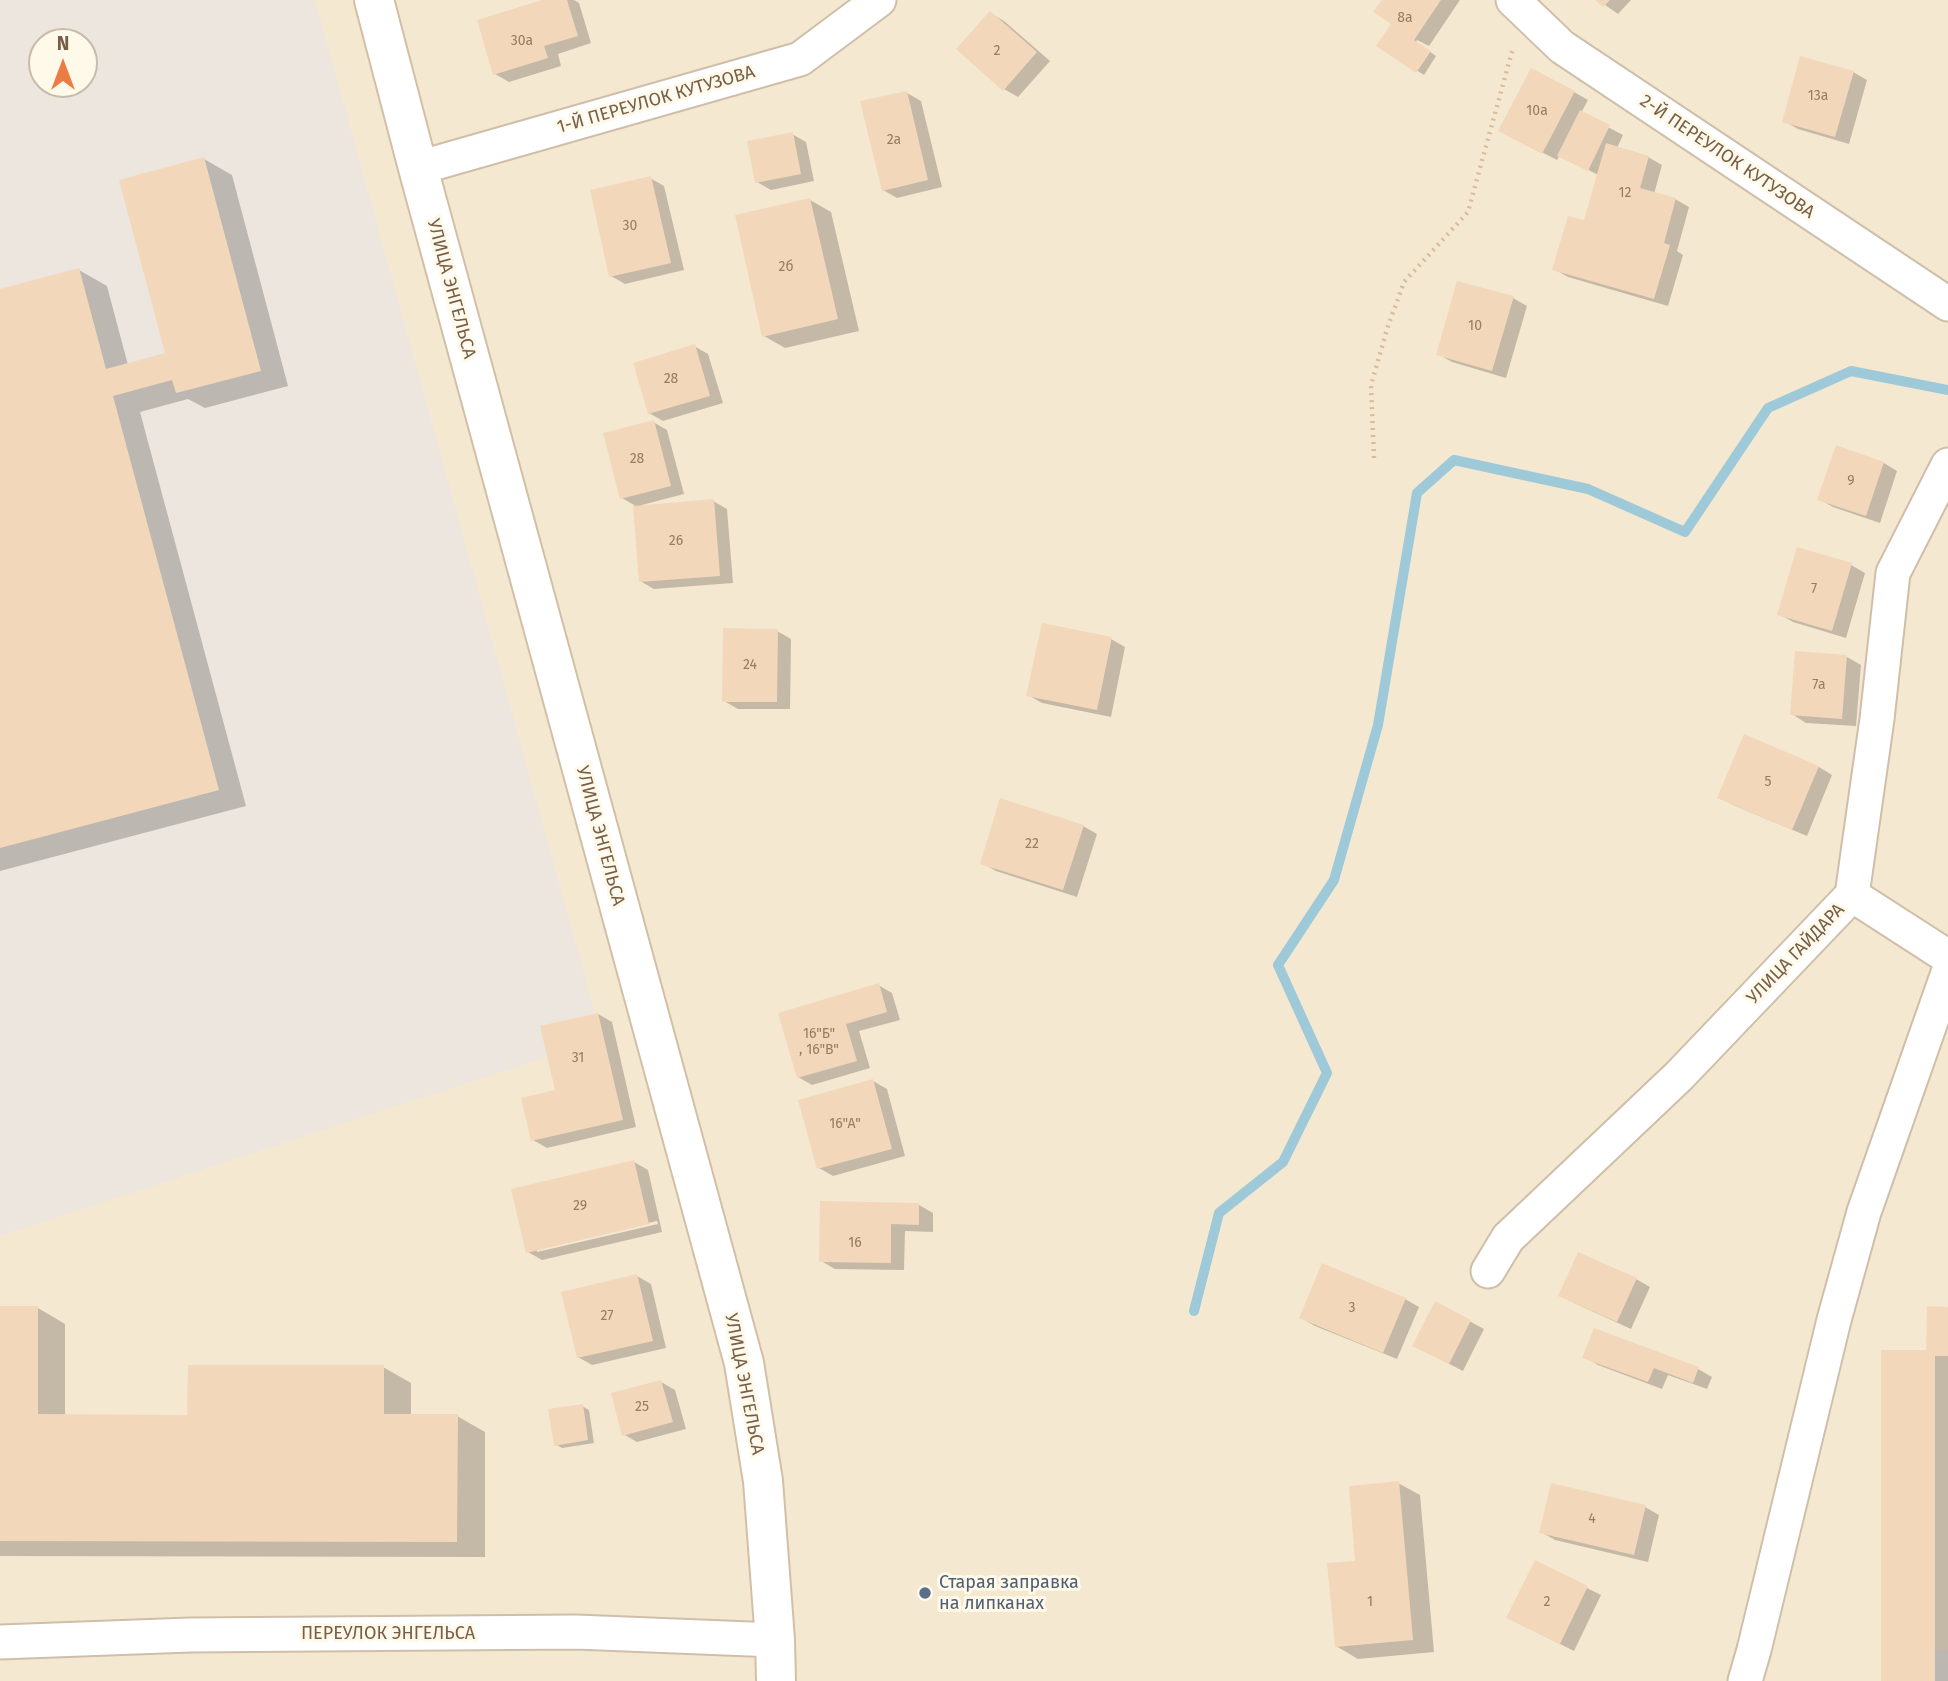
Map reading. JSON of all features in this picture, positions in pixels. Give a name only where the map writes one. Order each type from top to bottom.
[{"type":"street","name":"УЛИЦА ЭНГЕЛЬСА","points":[[374,0],[744,1363],[763,1481],[776,1681]]},
{"type":"street","name":"1-Й ПЕРЕУЛОК КУТУЗОВА","points":[[418,168],[800,59],[879,0]]},
{"type":"street","name":"2-Й ПЕРЕУЛОК КУТУЗОВА","points":[[1518,5],[1562,47],[1948,304]]},
{"type":"street","name":"УЛИЦА ГАЙДАРА","points":[[1488,1271],[1508,1238],[1679,1076],[1852,895],[1877,719],[1893,573],[1948,465]]},
{"type":"street","points":[[1852,895],[1948,957]]},
{"type":"street","points":[[1745,1681],[1833,1320],[1864,1212],[1948,973]]},
{"type":"street","name":"ПЕРЕУЛОК ЭНГЕЛЬСА","points":[[0,1642],[190,1635],[562,1632],[775,1640]]},
{"type":"path","points":[[1374,458],[1371,385],[1388,326],[1404,282],[1468,212],[1518,5]]},
{"type":"shaded area","points":[[0,0],[1948,0],[1948,1681],[0,1681]]},
{"type":"shaded area","points":[[0,0],[315,0],[602,1039],[0,1236]]},
{"type":"shaded area","points":[[1948,1650],[1948,1681],[1881,1681],[1882,1652]]},
{"type":"building","points":[[542,0],[567,0],[578,36],[544,46],[548,58],[493,75],[477,20]]},
{"type":"building","points":[[1382,0],[1441,0],[1414,40],[1431,51],[1416,73],[1376,46],[1391,24],[1373,12]]},
{"type":"building","points":[[1595,0],[1610,0],[1603,7]]},
{"type":"building","points":[[990,11],[1037,52],[1003,91],[956,49]]},
{"type":"building","points":[[1800,56],[1854,71],[1835,137],[1782,122]]},
{"type":"building","points":[[1531,68],[1575,91],[1542,154],[1498,131]]},
{"type":"building","points":[[907,91],[928,180],[882,191],[860,101]]},
{"type":"building","points":[[1580,110],[1610,125],[1588,171],[1557,156]]},
{"type":"building","points":[[793,132],[801,174],[755,183],[747,141]]},
{"type":"building","points":[[1606,143],[1649,156],[1640,188],[1676,198],[1664,243],[1670,245],[1654,299],[1552,270],[1568,216],[1584,220]]},
{"type":"building","points":[[204,157],[261,371],[176,393],[172,380],[113,396],[219,790],[0,848],[0,289],[79,268],[106,369],[165,353],[119,180]]},
{"type":"building","points":[[651,176],[671,263],[609,277],[590,190]]},
{"type":"building","points":[[810,198],[838,319],[762,337],[735,215]]},
{"type":"building","points":[[1457,281],[1514,296],[1492,371],[1436,355]]},
{"type":"building","points":[[695,344],[710,396],[648,414],[633,363]]},
{"type":"building","points":[[654,420],[671,486],[620,499],[603,433]]},
{"type":"building","points":[[1836,445],[1884,462],[1866,516],[1817,500]]},
{"type":"building","points":[[714,499],[720,576],[639,582],[633,506]]},
{"type":"building","points":[[1797,547],[1852,563],[1832,631],[1777,615]]},
{"type":"building","points":[[1042,623],[1112,637],[1097,710],[1026,696]]},
{"type":"building","points":[[723,628],[778,629],[777,702],[722,702]]},
{"type":"building","points":[[1795,651],[1847,655],[1842,719],[1790,715]]},
{"type":"building","points":[[1744,734],[1819,766],[1792,830],[1717,798]]},
{"type":"building","points":[[1000,798],[1084,825],[1063,890],[980,864]]},
{"type":"building","points":[[879,983],[887,1012],[846,1024],[857,1061],[797,1078],[778,1013]]},
{"type":"building","points":[[598,1013],[623,1120],[531,1141],[521,1098],[555,1090],[540,1026]]},
{"type":"building","points":[[873,1079],[892,1149],[817,1169],[798,1100]]},
{"type":"building","points":[[634,1160],[649,1224],[526,1253],[511,1189]]},
{"type":"building","points":[[820,1201],[919,1203],[919,1225],[891,1224],[891,1263],[819,1262]]},
{"type":"building","points":[[1578,1252],[1637,1278],[1617,1322],[1558,1296]]},
{"type":"building","points":[[1322,1263],[1406,1298],[1383,1353],[1299,1318]]},
{"type":"building","points":[[637,1274],[653,1341],[577,1358],[561,1292]]},
{"type":"building","points":[[1435,1301],[1471,1320],[1449,1364],[1412,1346]]},
{"type":"building","points":[[0,1306],[38,1306],[38,1414],[187,1415],[188,1365],[384,1365],[384,1414],[458,1414],[457,1542],[0,1541]]},
{"type":"building","points":[[1927,1306],[1948,1307],[1948,1356],[1935,1356],[1935,1681],[1881,1681],[1881,1350],[1926,1350]]},
{"type":"building","points":[[1594,1328],[1699,1367],[1693,1383],[1654,1368],[1648,1382],[1582,1358]]},
{"type":"building","points":[[661,1380],[673,1422],[622,1436],[611,1393]]},
{"type":"building","points":[[583,1404],[588,1440],[554,1446],[548,1409]]},
{"type":"building","points":[[1399,1481],[1413,1640],[1335,1647],[1327,1563],[1355,1561],[1349,1486]]},
{"type":"building","points":[[1551,1483],[1646,1505],[1634,1555],[1539,1533]]},
{"type":"building","points":[[1535,1560],[1588,1586],[1560,1644],[1506,1618]]},
{"type":"waterway","points":[[1194,1311],[1219,1213],[1283,1162],[1327,1073],[1278,965],[1334,880],[1378,725],[1417,493],[1454,460],[1588,489],[1685,532],[1768,408],[1851,371],[1948,390]]},
{"type":"place","name":"Старая заправка на липканах","points":[[925,1593]]}]
